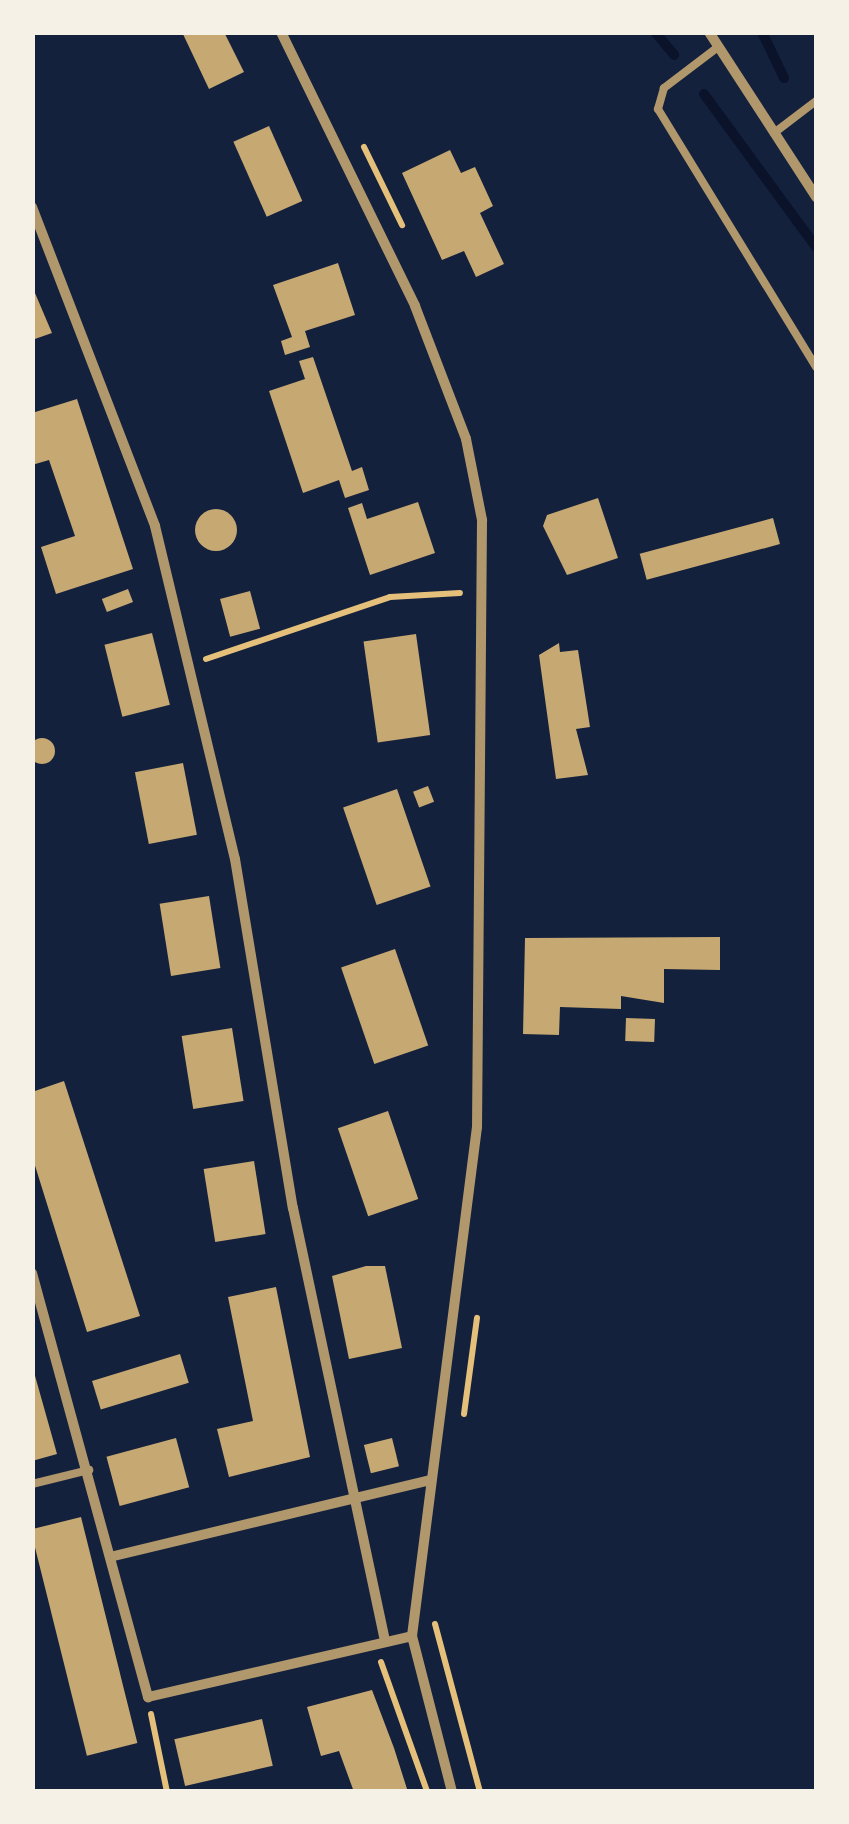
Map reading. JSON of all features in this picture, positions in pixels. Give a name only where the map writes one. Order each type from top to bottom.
[{"type":"street","points":[[281,32],[415,306],[466,439],[482,520],[476,1128],[412,1636],[452,1792]]},
{"type":"street","points":[[708,32],[816,196]]},
{"type":"street","points":[[32,207],[154,526],[235,860],[352,1499],[384,1637]]},
{"type":"street","points":[[32,1272],[114,1556],[148,1698],[371,1640],[412,1636]]},
{"type":"street","points":[[114,1556],[430,1480]]},
{"type":"lane","points":[[718,46],[664,88],[658,109],[816,367]]},
{"type":"lane","points":[[774,132],[816,101]]},
{"type":"lane","points":[[32,1484],[89,1470]]},
{"type":"path","points":[[460,576],[460,612]]},
{"type":"path","points":[[188,665],[390,596],[460,593]]},
{"type":"path","points":[[371,1640],[428,1792]]},
{"type":"path","points":[[450,1658],[480,1792]]},
{"type":"path","points":[[148,1698],[167,1792]]},
{"type":"building","points":[[182,32],[224,32],[244,72],[209,89]]},
{"type":"building","points":[[269,126],[302,201],[267,217],[233,142]]},
{"type":"building","points":[[450,150],[461,173],[475,167],[493,206],[480,213],[504,264],[476,277],[464,251],[442,260],[402,173]]},
{"type":"building","points":[[338,263],[355,315],[305,331],[310,347],[285,355],[281,341],[292,337],[273,285]]},
{"type":"building","points":[[32,286],[52,333],[32,340]]},
{"type":"building","points":[[313,357],[352,471],[362,467],[369,490],[345,498],[339,480],[303,493],[269,391],[305,379],[299,361]]},
{"type":"building","points":[[77,399],[133,569],[56,594],[41,547],[75,536],[49,460],[32,465],[32,413]]},
{"type":"building","points":[[598,498],[618,558],[567,575],[543,526],[547,515]]},
{"type":"building","points":[[418,502],[435,553],[370,575],[348,508],[362,503],[367,519]]},
{"type":"building","points":[[216,509],[231,515],[237,530],[231,545],[216,551],[201,545],[195,530],[201,515]]},
{"type":"building","points":[[773,518],[780,544],[647,580],[640,554]]},
{"type":"building","points":[[128,589],[133,602],[107,612],[102,599]]},
{"type":"building","points":[[250,591],[260,629],[230,637],[220,599]]},
{"type":"building","points":[[152,633],[170,705],[122,717],[104,645]]},
{"type":"building","points":[[416,634],[430,735],[378,742],[364,641]]},
{"type":"building","points":[[559,643],[560,652],[578,650],[590,727],[576,729],[588,775],[556,779],[539,655]]},
{"type":"building","points":[[42,738],[51,742],[55,751],[51,760],[42,764],[33,760],[29,751],[33,742]]},
{"type":"building","points":[[183,763],[197,835],[149,844],[135,772]]},
{"type":"building","points":[[428,786],[434,802],[419,808],[413,792]]},
{"type":"building","points":[[397,789],[431,886],[377,905],[343,808]]},
{"type":"building","points":[[209,896],[220,968],[171,976],[160,904]]},
{"type":"building","points":[[720,937],[720,970],[664,969],[664,1003],[621,996],[621,1009],[560,1007],[559,1035],[523,1034],[525,938]]},
{"type":"building","points":[[395,949],[428,1045],[374,1064],[341,968]]},
{"type":"building","points":[[626,1018],[655,1019],[654,1042],[625,1041]]},
{"type":"building","points":[[232,1028],[244,1101],[193,1109],[182,1036]]},
{"type":"building","points":[[64,1081],[140,1316],[87,1332],[32,1156],[32,1092]]},
{"type":"building","points":[[388,1111],[418,1199],[368,1216],[338,1128]]},
{"type":"building","points":[[254,1161],[266,1234],[215,1242],[204,1169]]},
{"type":"building","points":[[366,1266],[385,1266],[402,1348],[349,1359],[332,1276]]},
{"type":"building","points":[[276,1287],[310,1457],[229,1477],[217,1429],[253,1421],[228,1297]]},
{"type":"building","points":[[180,1354],[189,1383],[101,1410],[92,1381]]},
{"type":"building","points":[[32,1365],[57,1454],[32,1461]]},
{"type":"building","points":[[176,1438],[189,1487],[120,1506],[106,1457]]},
{"type":"building","points":[[392,1438],[399,1466],[371,1473],[364,1445]]},
{"type":"building","points":[[81,1517],[137,1743],[87,1756],[32,1535],[32,1529]]},
{"type":"building","points":[[372,1690],[408,1792],[354,1792],[339,1751],[321,1756],[307,1707]]},
{"type":"building","points":[[262,1719],[273,1766],[185,1786],[174,1739]]},
{"type":"waterway","points":[[655,32],[674,55]]},
{"type":"waterway","points":[[762,32],[784,78]]},
{"type":"waterway","points":[[704,94],[816,247]]}]
